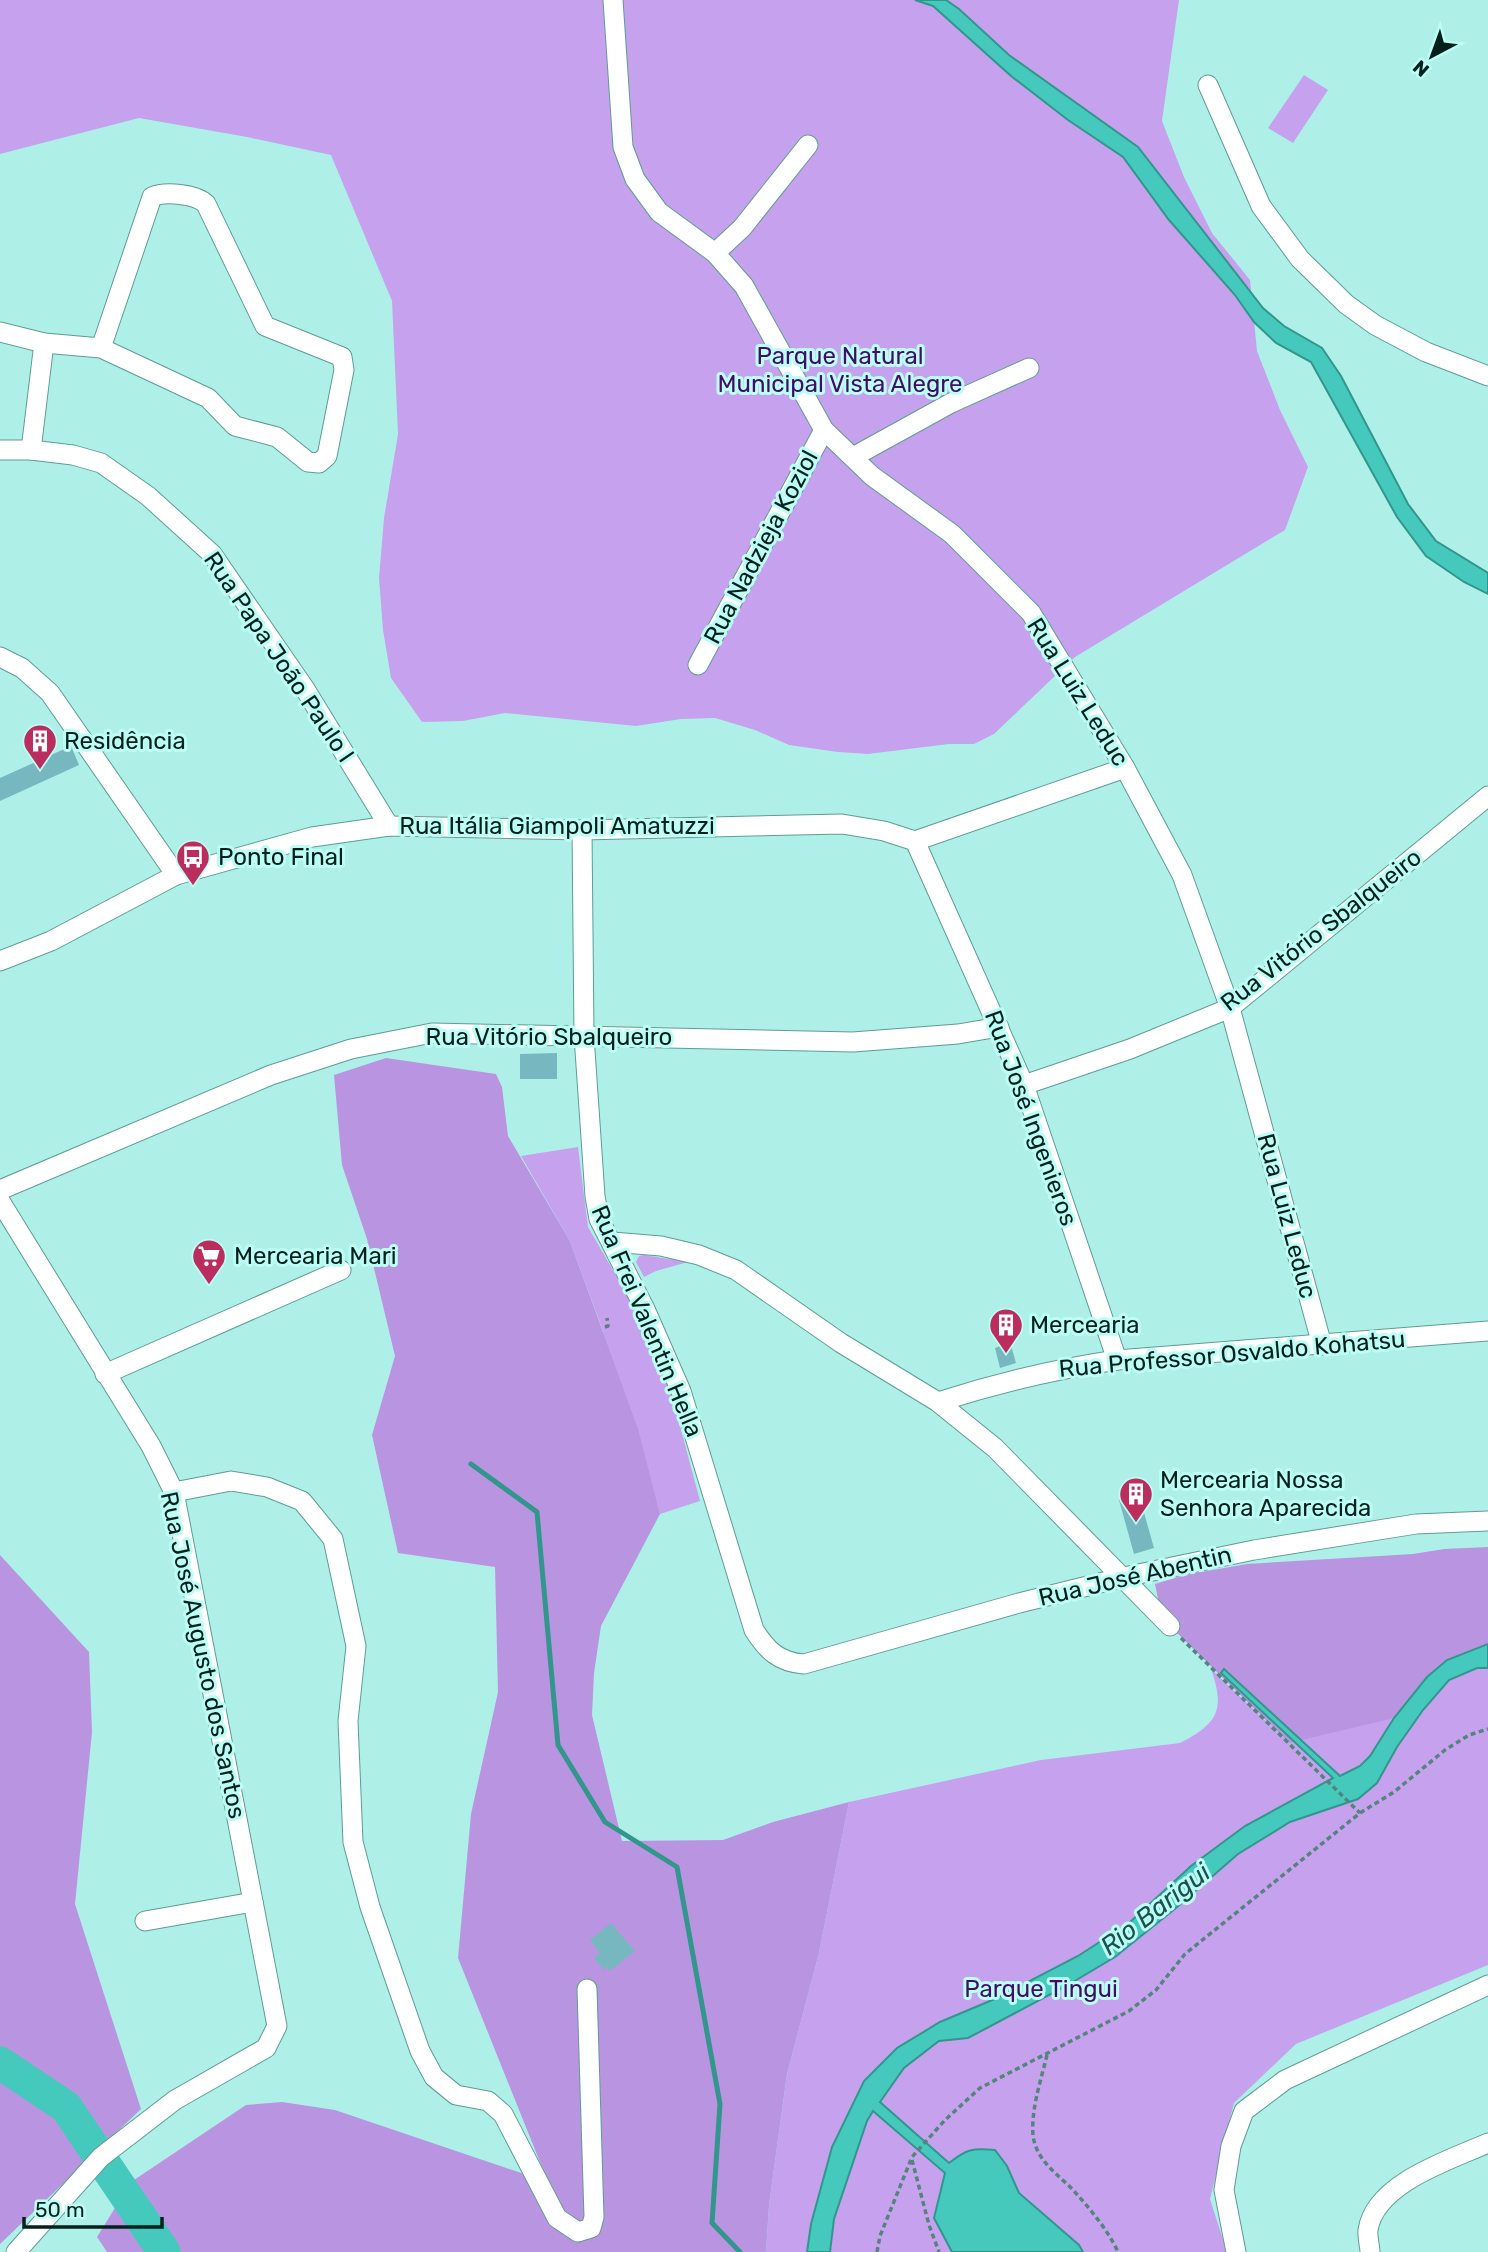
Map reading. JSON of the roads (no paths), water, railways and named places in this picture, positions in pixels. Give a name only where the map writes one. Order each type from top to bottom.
[{"type":"street","name":"Rua Luiz Leduc","points":[[613,0],[623,147],[635,179],[659,212],[715,253],[744,286],[824,430],[873,476],[952,534],[1031,613],[1125,768],[1182,875],[1230,1008],[1322,1345]]},
{"type":"street","points":[[1208,85],[1261,206],[1300,259],[1346,304],[1375,325],[1426,352],[1488,376]]},
{"type":"street","points":[[715,253],[742,228],[808,145]]},
{"type":"street","points":[[0,332],[44,343],[101,348],[208,398],[235,426],[277,437],[308,462],[319,463],[327,456],[344,370],[342,357],[265,326],[206,204],[201,199],[159,194],[152,197],[101,348]]},
{"type":"street","points":[[31,450],[44,343]]},
{"type":"street","points":[[853,457],[951,403],[1029,369]]},
{"type":"street","name":"Rua Nadzieja Koziol","points":[[698,665],[824,430]]},
{"type":"street","name":"Rua Papa João Paulo I","points":[[0,450],[31,450],[73,455],[101,463],[148,496],[212,554],[305,689],[389,826]]},
{"type":"street","points":[[0,657],[22,668],[50,692],[176,875]]},
{"type":"street","points":[[915,841],[1125,768]]},
{"type":"street","name":"Rua Vitório Sbalqueiro","points":[[1024,1086],[1130,1049],[1230,1008],[1488,796]]},
{"type":"street","name":"Rua Itália Giampoli Amatuzzi","points":[[0,961],[51,940],[176,875],[312,837],[389,826],[582,830],[842,824],[884,831],[915,841]]},
{"type":"street","name":"Rua Frei Valentin Hella","points":[[582,830],[584,1036],[595,1196],[600,1219],[645,1309],[681,1391],[754,1630],[768,1651],[788,1663]]},
{"type":"street","name":"Rua José Ingenieros","points":[[915,841],[1024,1086],[1117,1360]]},
{"type":"street","name":"Rua Vitório Sbalqueiro","points":[[0,1190],[271,1075],[351,1049],[432,1032],[853,1042],[958,1034],[999,1027]]},
{"type":"street","name":"Rua José Augusto dos Santos","points":[[0,1201],[151,1446],[174,1492],[277,2025],[265,2048],[175,2100],[101,2157],[16,2252]]},
{"type":"street","points":[[612,1242],[661,1246],[699,1255],[736,1270],[841,1343],[938,1402],[995,1448],[1170,1626]]},
{"type":"street","points":[[106,1374],[341,1270]]},
{"type":"street","name":"Rua Professor Osvaldo Kohatsu","points":[[938,1402],[1059,1369],[1117,1360],[1488,1331]]},
{"type":"street","points":[[174,1492],[230,1481],[267,1488],[302,1500],[333,1539],[356,1646],[348,1721],[353,1842],[370,1907],[420,2051],[434,2077],[456,2095],[488,2101],[503,2114],[557,2218],[578,2232],[591,2228],[594,2217],[587,1989]]},
{"type":"street","name":"Rua José Abentin","points":[[788,1663],[804,1664],[1019,1603],[1124,1577],[1254,1550],[1416,1524],[1488,1521]]},
{"type":"street","points":[[145,1920],[253,1902]]},
{"type":"street","points":[[1236,2252],[1224,2190],[1231,2146],[1244,2111],[1285,2080],[1488,1985]]},
{"type":"street","points":[[1370,2252],[1368,2231],[1379,2204],[1411,2178],[1488,2143]]},
{"type":"water","points":[[915,0],[946,0],[1009,55],[1138,147],[1263,308],[1284,326],[1322,348],[1341,376],[1408,504],[1436,541],[1488,573],[1488,594],[1464,582],[1426,556],[1397,517],[1311,362],[1276,343],[1254,322],[1235,295],[1169,220],[1123,157],[1068,120],[1011,76],[933,6]]},
{"type":"water","name":"Rio Barigui","points":[[1488,1644],[1488,1668],[1477,1668],[1449,1680],[1423,1710],[1397,1747],[1377,1783],[1358,1799],[1290,1822],[1238,1854],[1115,1957],[1068,1985],[968,2038],[939,2041],[904,2068],[880,2102],[949,2163],[970,2150],[995,2150],[1007,2166],[1019,2193],[1079,2245],[1083,2252],[952,2252],[934,2218],[945,2173],[873,2111],[867,2121],[834,2219],[830,2252],[807,2252],[811,2224],[832,2147],[864,2081],[897,2048],[940,2022],[997,1998],[1078,1956],[1129,1923],[1191,1866],[1245,1826],[1333,1778],[1221,1673],[1224,1669],[1340,1776],[1360,1766],[1370,1756],[1394,1718],[1427,1677],[1447,1660]]},
{"type":"waterway","points":[[471,1464],[537,1512],[558,1745],[605,1822],[677,1867],[720,2104],[712,2223],[740,2252]]},
{"type":"waterway","points":[[0,2063],[66,2107],[164,2252]]},
{"type":"place","name":"Residência","points":[[40,771]]},
{"type":"place","name":"Ponto Final","points":[[193,887]]},
{"type":"place","name":"Mercearia Mari","points":[[209,1286]]},
{"type":"place","name":"Mercearia","points":[[1006,1355]]},
{"type":"place","name":"Mercearia Nossa Senhora Aparecida","points":[[1136,1524]]},
{"type":"park label","name":"Parque Natural Municipal Vista Alegre","points":[[840,370]]},
{"type":"park label","name":"Parque Tingui","points":[[1041,1989]]}]
